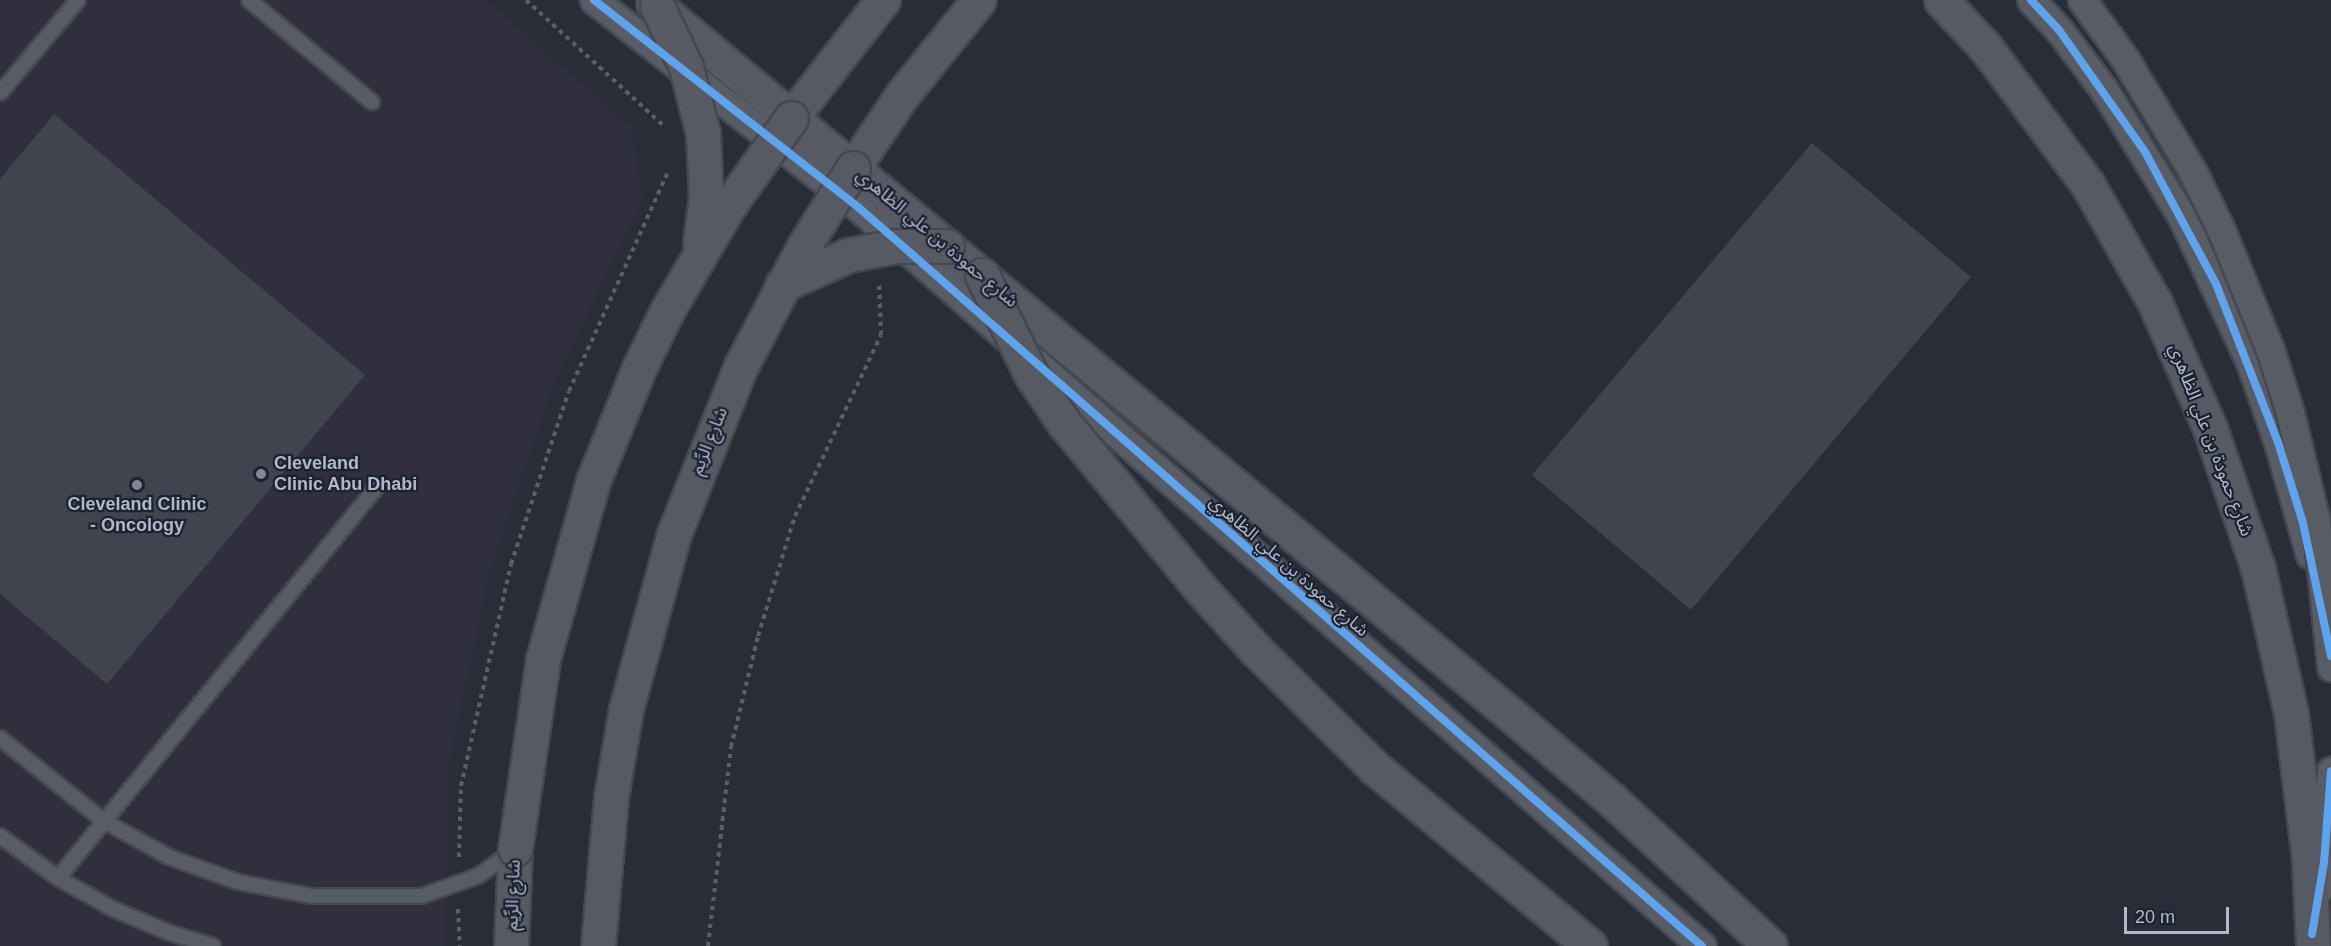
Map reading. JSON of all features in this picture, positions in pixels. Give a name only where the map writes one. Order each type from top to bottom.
[{"type":"main road","name":"شارع الرِّيم","points":[[512,946],[515,849],[543,659],[574,540],[640,366],[698,257],[792,118],[883,0]]},
{"type":"main road","name":"شارع الرِّيم","points":[[598,946],[611,798],[647,621],[705,449],[782,285],[853,168],[902,95],[979,0]]},
{"type":"main road","name":"شارع حمودة بن علي الظاهري","points":[[1941,0],[1986,48],[2088,185],[2155,303],[2210,428],[2258,568],[2291,712],[2309,860],[2313,940]]},
{"type":"main road","name":"شارع حمودة بن علي الظاهري","points":[[654,3],[1612,800],[1770,946]]},
{"type":"main road","points":[[654,3],[686,67],[703,133],[706,196],[698,257]]},
{"type":"main road","points":[[782,285],[848,255],[896,246],[947,246]]},
{"type":"main road","points":[[982,275],[1032,376],[1064,423],[1208,597],[1375,768],[1590,946]]},
{"type":"street","name":"شارع حمودة بن علي الظاهري","points":[[594,0],[858,207],[1702,946]]},
{"type":"street","points":[[2031,0],[2059,30],[2145,153],[2216,284],[2278,442],[2303,523],[2331,656]]},
{"type":"street","points":[[2082,0],[2137,78],[2193,172],[2222,232],[2271,352],[2290,412],[2316,521],[2331,667]]},
{"type":"street","points":[[2313,940],[2324,862],[2331,771]]},
{"type":"lane","points":[[0,93],[78,0]]},
{"type":"lane","points":[[249,0],[372,102]]},
{"type":"lane","points":[[58,878],[376,488]]},
{"type":"lane","points":[[0,738],[104,821],[178,861],[274,890],[320,896],[403,898],[458,886],[497,864],[515,849]]},
{"type":"lane","points":[[0,836],[58,878],[122,913],[213,946]]},
{"type":"path","points":[[526,0],[661,120],[666,130]]},
{"type":"path","points":[[460,946],[458,886],[461,786],[511,564],[569,391],[629,266],[669,171],[670,160]]},
{"type":"path","points":[[708,946],[731,747],[758,636],[795,516],[881,335],[879,280]]},
{"type":"shaded area","name":"Cleveland Clinic Abu Dhabi","points":[[0,0],[486,0],[631,127],[643,201],[555,380],[491,567],[449,762],[445,946],[0,946]]},
{"type":"building","name":"Cleveland Clinic - Oncology","points":[[54,114],[365,375],[107,684],[0,594],[0,179]]},
{"type":"building","points":[[1812,143],[1971,277],[1691,610],[1532,475]]},
{"type":"cycle path","points":[[594,0],[858,207],[1702,946]]},
{"type":"cycle path","points":[[2031,0],[2059,30],[2145,152],[2216,284],[2278,442],[2303,523],[2331,656]]},
{"type":"cycle path","points":[[2312,934],[2324,862],[2331,771]]},
{"type":"place","name":"Cleveland Clinic Abu Dhabi","points":[[261,474]]},
{"type":"place","name":"Cleveland Clinic - Oncology","points":[[137,485]]}]
